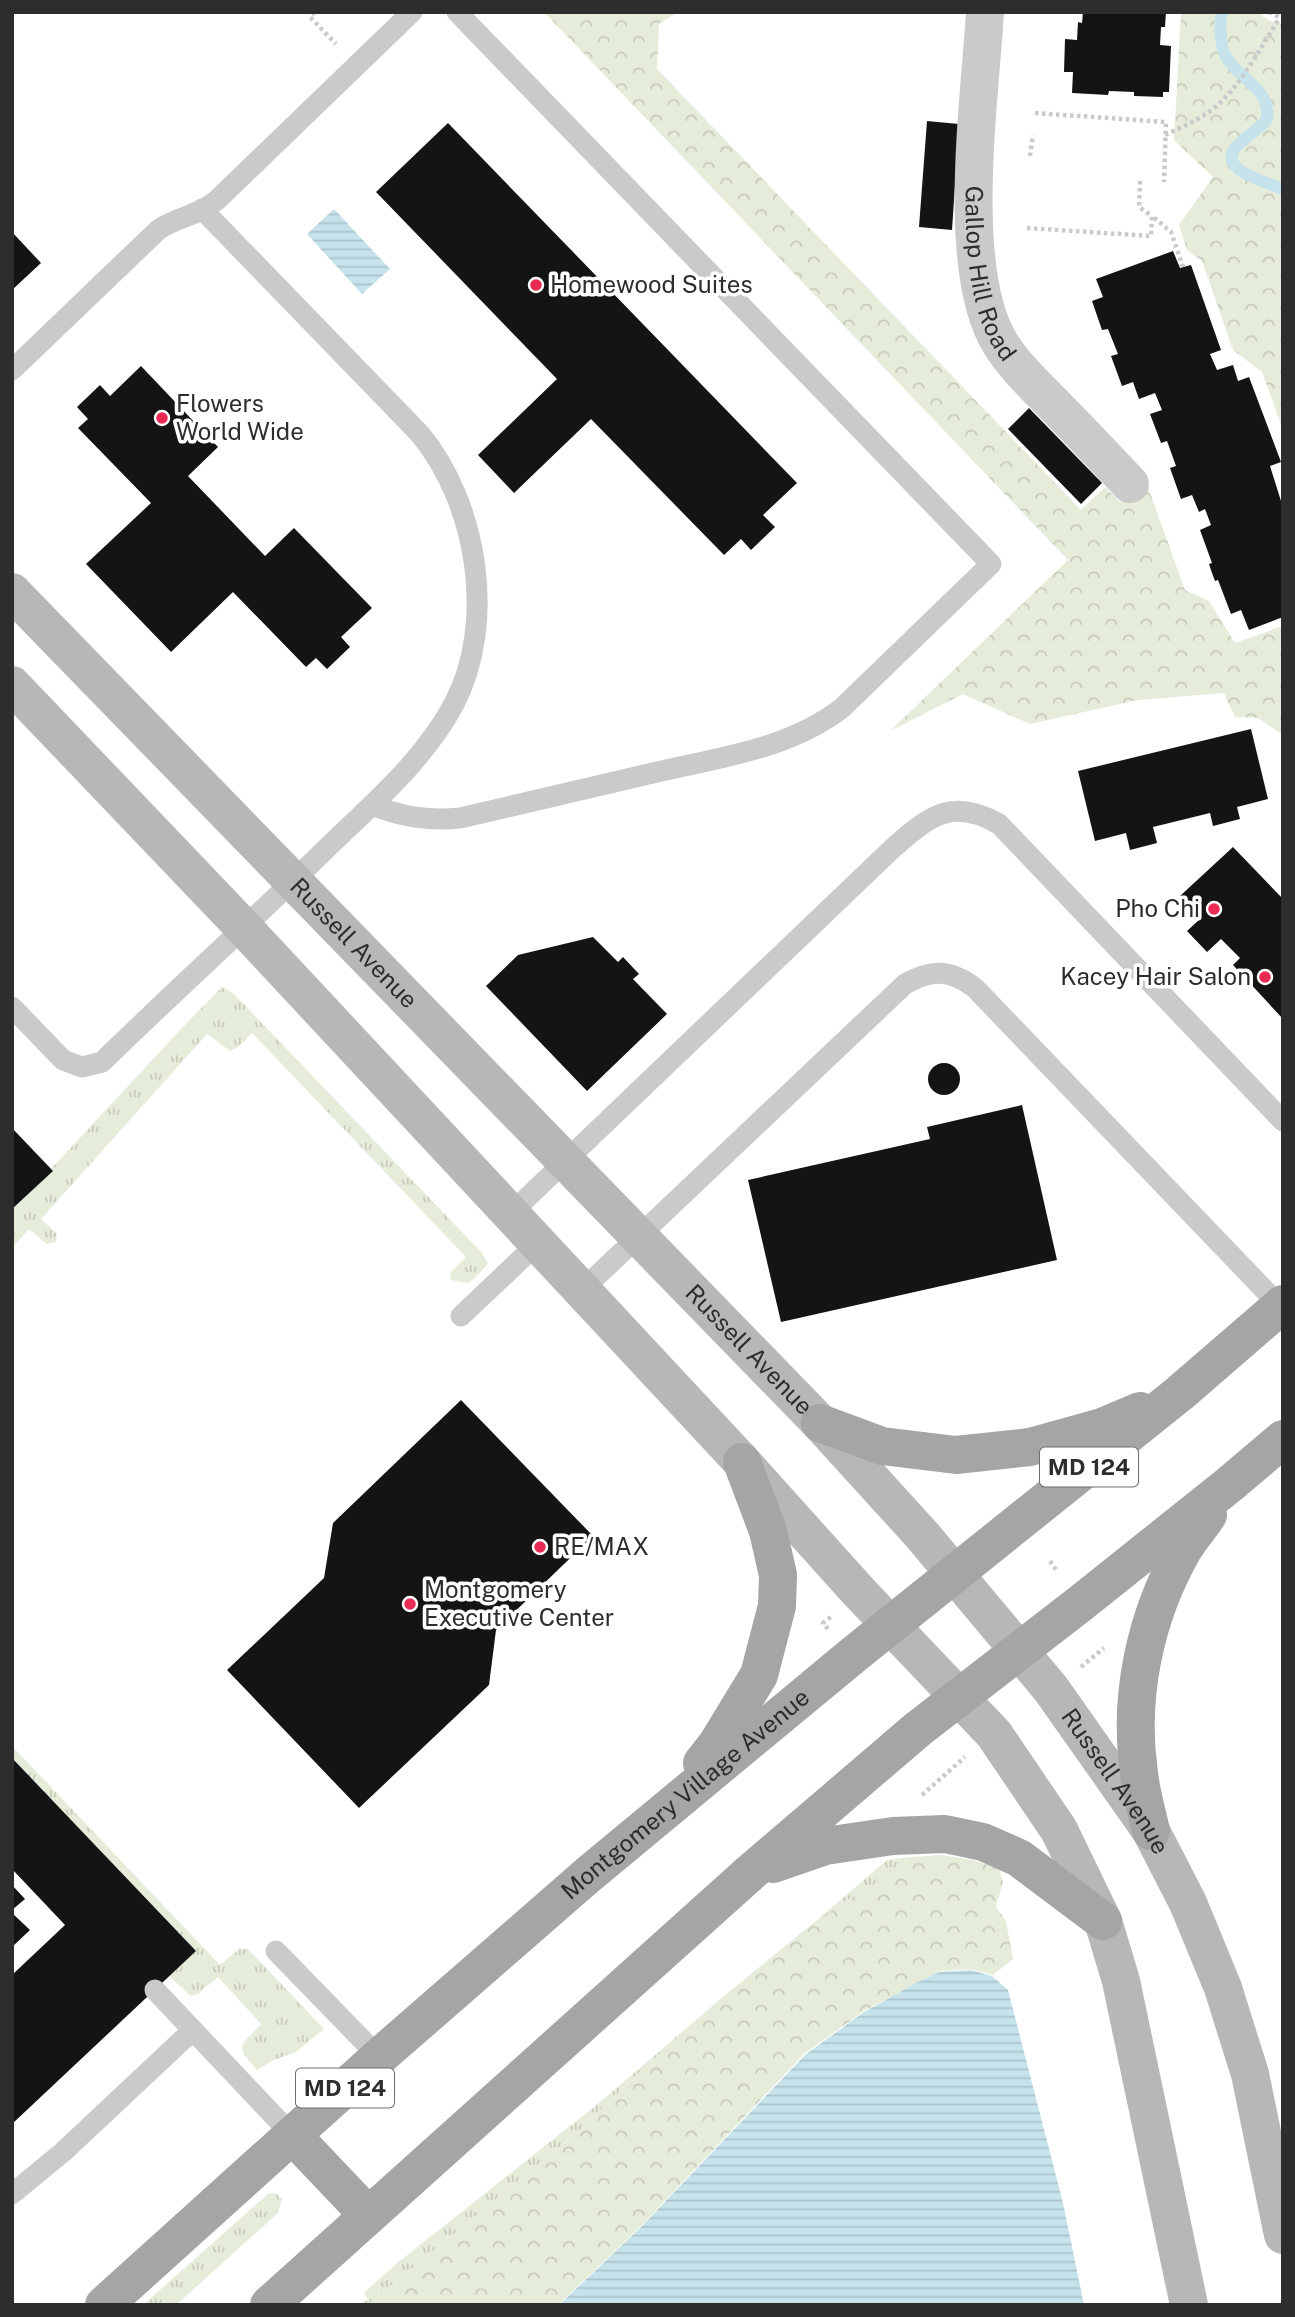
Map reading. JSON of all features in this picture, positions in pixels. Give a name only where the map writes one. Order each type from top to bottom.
[{"type":"main road","name":"Montgomery Village Avenue","points":[[104,2305],[379,2057],[658,1817],[954,1573],[1180,1393],[1281,1305]]},
{"type":"main road","points":[[820,1423],[882,1446],[956,1455],[1030,1447],[1102,1427],[1180,1393]]},
{"type":"main road","points":[[269,2305],[751,1872],[959,1697],[1230,1485],[1283,1439]]},
{"type":"main road","points":[[658,1817],[717,1744],[759,1675],[777,1606],[778,1575],[768,1531],[741,1462]]},
{"type":"main road","points":[[1151,1831],[1138,1772],[1136,1715],[1140,1660],[1149,1628],[1183,1550],[1230,1485]]},
{"type":"main road","points":[[751,1872],[825,1846],[892,1836],[945,1835],[983,1842],[1019,1858],[1103,1921]]},
{"type":"main road","points":[[293,2136],[368,2215]]},
{"type":"street","name":"Gallop Hill Road","points":[[985,12],[974,229],[978,271],[990,320],[999,342],[1017,367],[1129,484]]},
{"type":"street","name":"Russell Avenue","points":[[12,592],[820,1423],[922,1535],[1051,1689],[1151,1831],[1188,1903],[1223,1988],[1250,2074],[1283,2235]]},
{"type":"street","points":[[12,685],[244,928],[994,1734],[1059,1830],[1103,1921],[1121,1981],[1189,2305]]},
{"type":"lane","points":[[12,370],[158,230],[217,200],[412,12]]},
{"type":"lane","points":[[372,805],[415,819],[460,818],[746,751],[798,736],[822,724],[842,708],[991,564],[457,12]]},
{"type":"lane","points":[[12,1007],[63,1060],[82,1067],[102,1062],[372,805],[416,759],[436,734],[455,701],[467,670],[477,611],[473,558],[457,495],[446,472],[420,434],[202,209]]},
{"type":"lane","points":[[510,1214],[893,848],[924,821],[943,813],[963,810],[983,815],[999,824],[1283,1121]]},
{"type":"lane","points":[[582,1290],[905,984],[921,975],[942,972],[961,977],[975,988],[1281,1305]]},
{"type":"lane","points":[[461,1316],[538,1243]]},
{"type":"lane","points":[[276,1951],[379,2057]]},
{"type":"lane","points":[[155,1990],[293,2136]]},
{"type":"lane","points":[[12,2194],[63,2152],[193,2030]]},
{"type":"path","points":[[314,12],[310,17],[356,65]]},
{"type":"path","points":[[1165,135],[1212,110],[1236,83],[1281,19],[1269,12]]},
{"type":"path","points":[[1035,113],[1166,122],[1164,182]]},
{"type":"path","points":[[1030,156],[1033,135]]},
{"type":"path","points":[[1140,181],[1139,207],[1171,232],[1183,267]]},
{"type":"path","points":[[1027,228],[1151,236],[1152,216]]},
{"type":"path","points":[[1049,1561],[1058,1571]]},
{"type":"path","points":[[1075,1671],[1111,1643]]},
{"type":"green space","points":[[544,12],[678,12],[659,24],[657,69],[1081,510],[1105,487],[1120,502],[1145,479],[1185,590],[1209,601],[1235,643],[1283,626],[1283,735],[1258,718],[1235,717],[1224,693],[1138,700],[1030,724],[963,694],[890,731],[1068,560]]},
{"type":"green space","points":[[1181,12],[1257,12],[1270,21],[1283,24],[1283,430],[1262,372],[1233,350],[1202,261],[1187,250],[1179,225],[1213,177],[1174,140]]},
{"type":"green space","points":[[222,987],[234,994],[482,1253],[488,1264],[475,1278],[467,1283],[451,1280],[450,1273],[466,1257],[252,1033],[237,1048],[230,1051],[207,1034],[41,1219],[57,1234],[56,1242],[47,1244],[29,1229],[12,1248],[12,1209],[52,1171]]},
{"type":"green space","points":[[12,1746],[220,1965],[239,1949],[248,1949],[324,2029],[296,2052],[257,2070],[242,2050],[245,2042],[261,2024],[218,1977],[198,1994],[191,1996],[169,1976],[195,1951],[12,1758]]},
{"type":"green space","points":[[941,1855],[973,1860],[999,1869],[1003,1882],[996,1907],[1006,1921],[1013,1959],[993,1975],[971,1969],[940,1971],[864,2011],[804,2054],[640,2227],[558,2305],[367,2305],[578,2132],[718,2001],[817,1920],[868,1887],[892,1881],[910,1857]]},
{"type":"green space","points":[[910,1857],[892,1881],[868,1887],[817,1920],[887,1860]]},
{"type":"green space","points":[[718,2001],[578,2132],[367,2305],[361,2305],[368,2299],[364,2293],[396,2264],[599,2103]]},
{"type":"green space","points":[[269,2193],[277,2194],[282,2199],[278,2213],[176,2305],[143,2305]]},
{"type":"water","points":[[334,209],[390,269],[362,294],[307,234]]},
{"type":"water","points":[[971,1970],[992,1976],[1008,1990],[1063,2203],[1084,2305],[559,2305],[640,2228],[805,2055],[864,2012],[916,1983],[939,1972]]},
{"type":"building","points":[[1083,12],[1166,12],[1165,27],[1161,27],[1160,45],[1171,46],[1169,92],[1163,92],[1163,97],[1134,96],[1134,92],[1109,91],[1108,95],[1072,93],[1073,72],[1064,72],[1065,39],[1077,40],[1078,22],[1082,23]]},
{"type":"building","points":[[927,121],[959,124],[952,230],[919,227]]},
{"type":"building","name":"Homewood Suites","points":[[448,123],[797,483],[763,515],[775,527],[751,550],[741,539],[724,555],[591,419],[514,493],[478,455],[557,379],[376,192]]},
{"type":"building","points":[[12,232],[41,263],[12,290]]},
{"type":"building","points":[[1173,251],[1180,268],[1191,265],[1221,350],[1210,354],[1217,370],[1233,365],[1238,381],[1249,377],[1281,462],[1270,466],[1281,501],[1283,500],[1283,617],[1249,630],[1241,610],[1231,614],[1218,580],[1215,581],[1212,573],[1209,564],[1212,563],[1200,530],[1211,525],[1205,509],[1199,512],[1192,495],[1181,499],[1170,468],[1176,466],[1167,441],[1161,443],[1150,414],[1162,410],[1155,393],[1139,399],[1133,382],[1122,386],[1111,356],[1118,354],[1108,329],[1102,330],[1092,301],[1103,297],[1096,279]]},
{"type":"building","points":[[141,366],[218,447],[188,476],[265,556],[294,528],[372,608],[341,637],[350,647],[327,669],[316,658],[306,667],[233,592],[171,652],[86,564],[151,503],[78,428],[88,419],[77,407],[100,385],[110,396]]},
{"type":"building","points":[[1029,408],[1102,483],[1081,504],[1008,429]]},
{"type":"building","points":[[1251,729],[1268,799],[1237,807],[1240,819],[1213,826],[1210,813],[1153,827],[1157,843],[1130,850],[1126,833],[1095,841],[1078,771]]},
{"type":"building","points":[[1233,847],[1283,899],[1283,1019],[1233,965],[1240,958],[1221,939],[1207,952],[1187,931],[1201,918],[1180,896]]},
{"type":"building","points":[[593,937],[618,962],[623,957],[639,974],[633,979],[667,1014],[587,1091],[486,986],[518,955]]},
{"type":"building","points":[[944,1063],[956,1067],[960,1079],[956,1091],[944,1095],[932,1091],[928,1079],[932,1067]]},
{"type":"building","points":[[1022,1105],[1057,1260],[781,1322],[748,1180],[930,1139],[927,1127]]},
{"type":"building","points":[[12,1128],[53,1171],[12,1209]]},
{"type":"building","name":"Montgomery Executive Center","points":[[461,1400],[593,1536],[496,1630],[489,1685],[359,1808],[227,1670],[324,1578],[333,1523]]},
{"type":"building","points":[[12,1758],[196,1951],[12,2124],[12,1975],[65,1925],[12,1869]]},
{"type":"building","points":[[12,1885],[25,1899],[12,1910]]},
{"type":"building","points":[[12,1913],[30,1930],[12,1947]]},
{"type":"waterway","points":[[1222,12],[1221,35],[1226,57],[1259,92],[1267,109],[1267,120],[1238,145],[1232,154],[1232,161],[1246,174],[1283,189]]},
{"type":"place","name":"Homewood Suites","points":[[536,285]]},
{"type":"place","name":"Flowers World Wide","points":[[162,418]]},
{"type":"place","name":"Pho Chi","points":[[1214,909]]},
{"type":"place","name":"Kacey Hair Salon","points":[[1265,977]]},
{"type":"place","name":"RE/MAX","points":[[540,1547]]},
{"type":"place","name":"Montgomery Executive Center","points":[[410,1604]]}]
